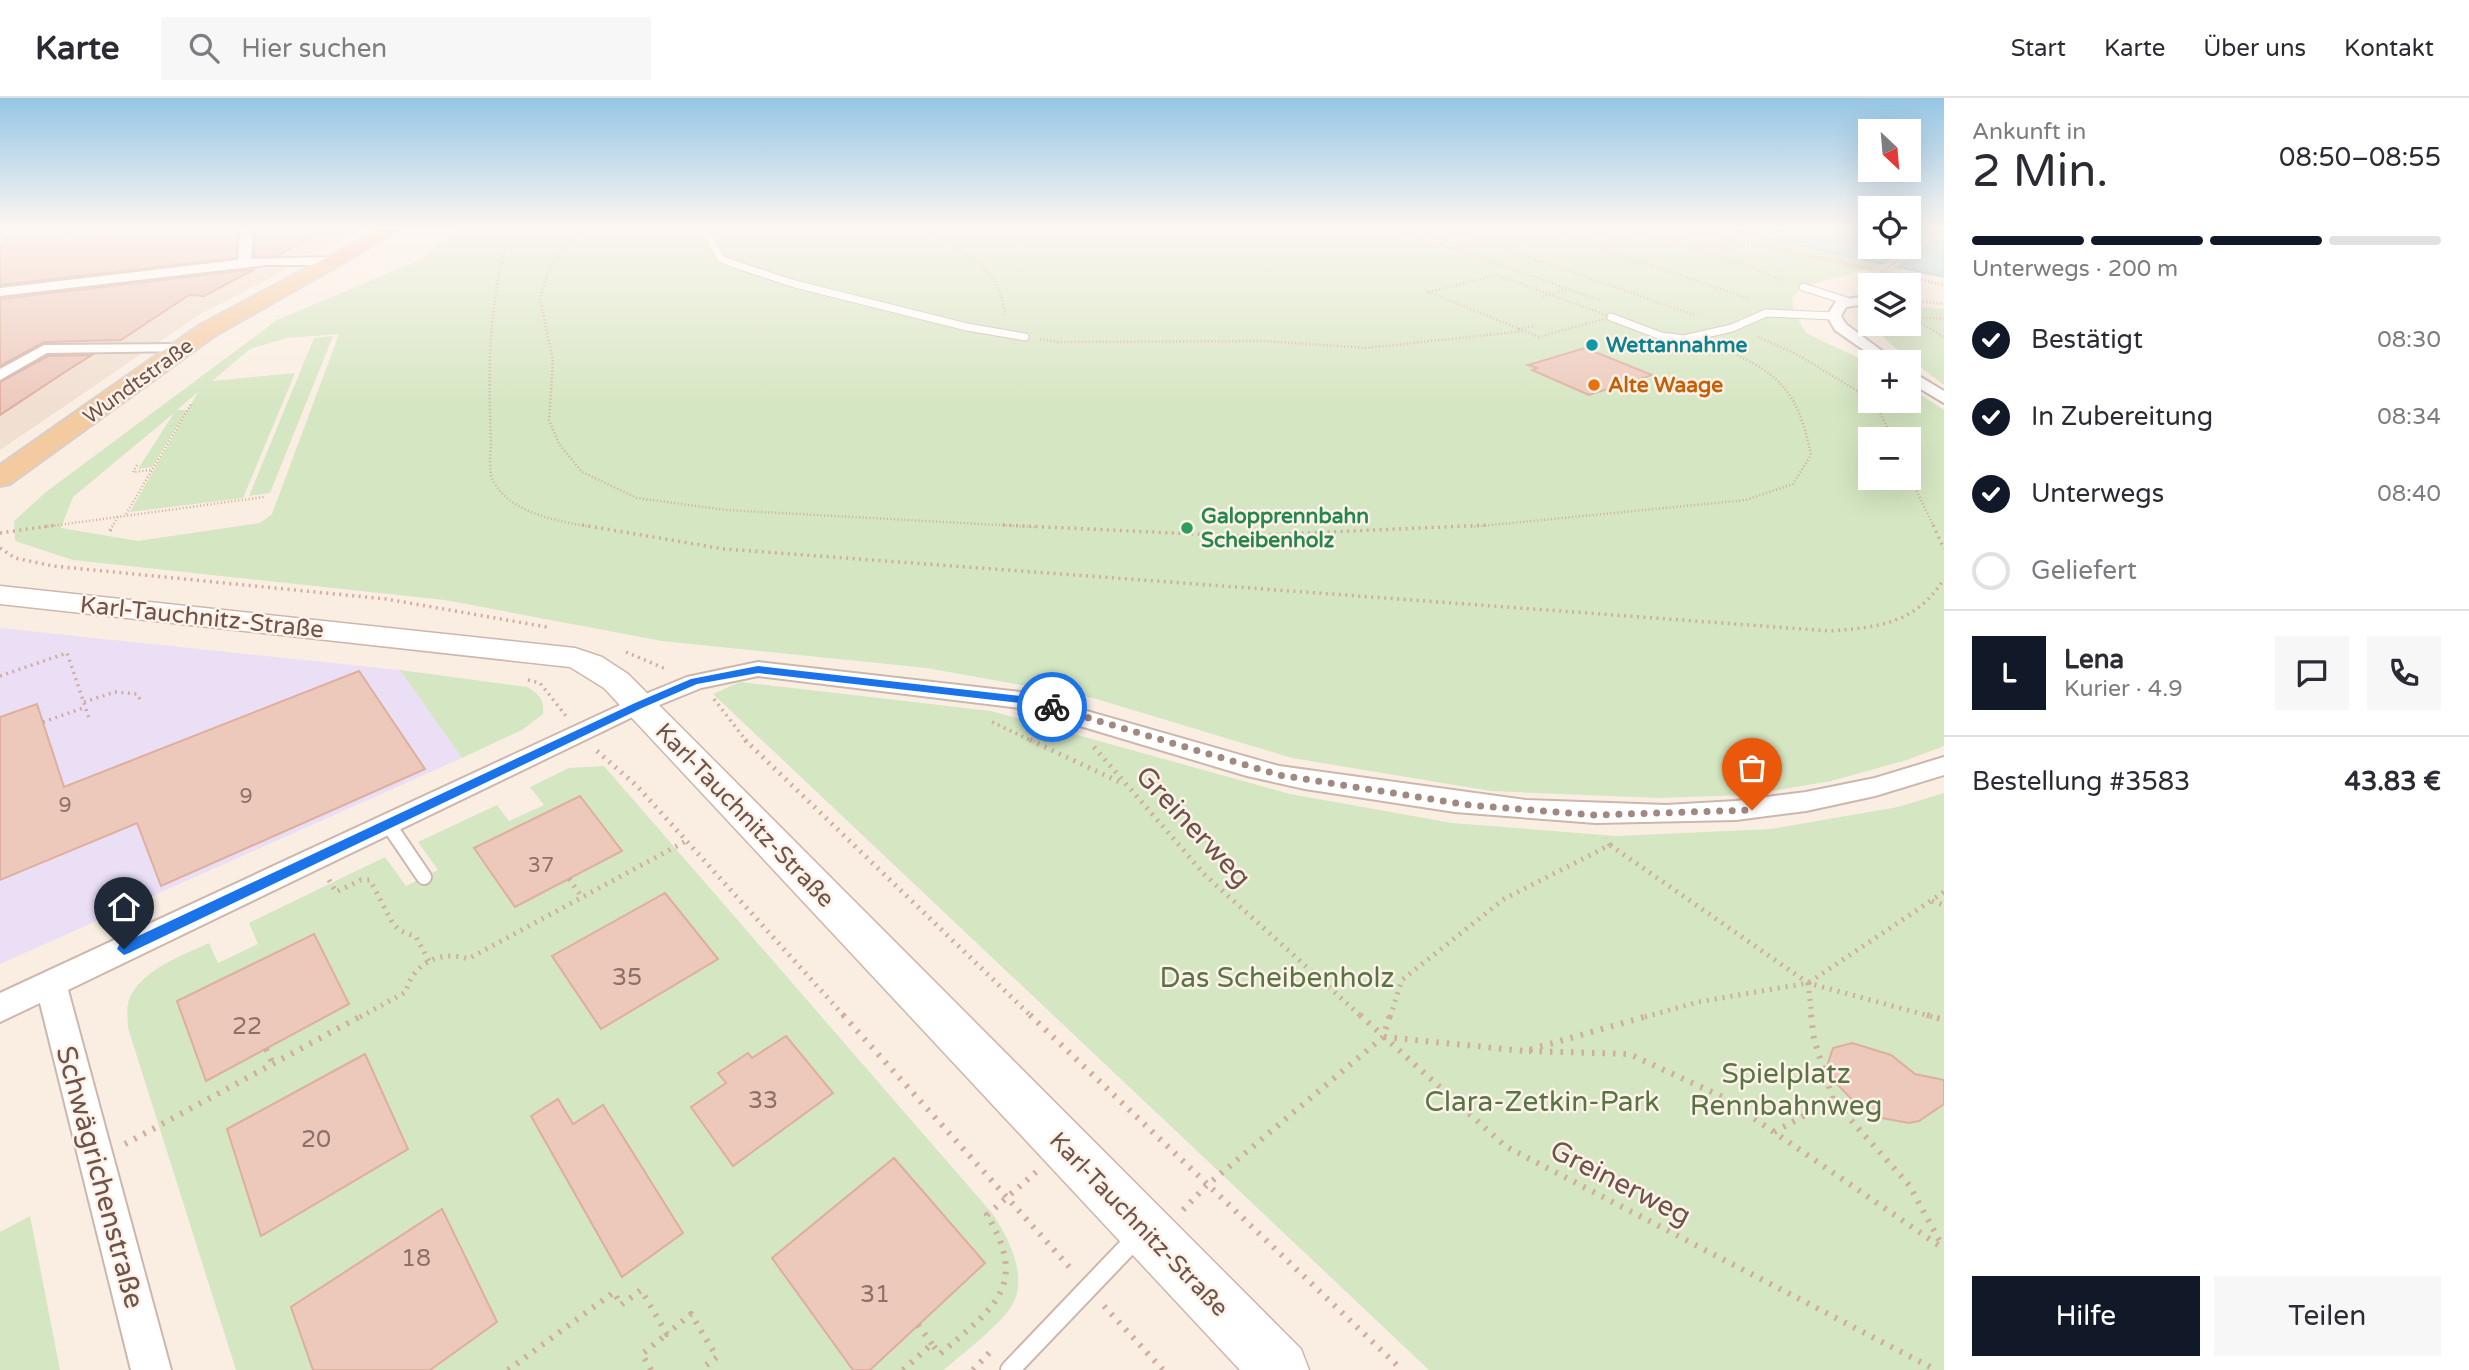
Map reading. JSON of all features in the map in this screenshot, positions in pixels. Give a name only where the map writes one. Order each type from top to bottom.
[{"type":"main road","name":"Wundtstraße","points":[[0,478],[183,348],[232,316],[282,288]]},
{"type":"main road","name":"Karl-Tauchnitz-Straße","points":[[4,590],[575,658],[602,671],[639,705],[1280,1370]]},
{"type":"street","points":[[0,292],[31,288]]},
{"type":"street","points":[[1858,300],[1847,301],[1837,307],[1834,316],[1840,327],[1872,350]]},
{"type":"street","points":[[0,375],[44,349],[183,348]]},
{"type":"street","points":[[1921,383],[1944,398]]},
{"type":"street","points":[[0,1008],[639,705],[695,682],[758,669],[1020,700],[1060,708],[1279,775],[1469,805],[1595,815],[1776,808],[1905,780],[1944,766]]},
{"type":"street","name":"Schwägrichenstraße","points":[[51,984],[151,1370]]},
{"type":"lane","points":[[812,288],[967,327],[1025,337]]},
{"type":"lane","points":[[1807,288],[1847,301]]},
{"type":"lane","points":[[1611,317],[1661,336],[1684,339],[1732,328],[1766,313],[1834,316]]},
{"type":"lane","points":[[388,824],[424,877]]},
{"type":"lane","points":[[1010,1370],[1088,1288],[1149,1234]]},
{"type":"path","points":[[496,288],[487,377],[492,481],[508,499],[542,514],[603,529],[724,549],[1830,631],[1890,625],[1916,611],[1937,593],[1944,579]]},
{"type":"path","points":[[543,288],[540,299],[552,360],[549,420],[559,444],[582,472],[637,498],[726,510],[1124,532],[1237,536],[1472,527],[1746,500],[1793,484],[1811,455],[1803,417],[1777,378],[1746,358],[1697,337]]},
{"type":"path","points":[[998,288],[1005,300],[1004,321],[1025,337],[1058,342],[1265,341],[1367,348],[1462,341],[1524,331]]},
{"type":"path","points":[[1444,288],[1429,292],[1539,337],[1611,317]]},
{"type":"path","points":[[1533,288],[1611,317]]},
{"type":"path","points":[[1719,288],[1762,303]]},
{"type":"path","points":[[1542,297],[1569,289],[1609,304]]},
{"type":"path","points":[[1921,301],[1944,304]]},
{"type":"path","points":[[1921,317],[1944,319]]},
{"type":"path","points":[[1921,323],[1944,337]]},
{"type":"path","points":[[1518,329],[1534,326]]},
{"type":"path","points":[[125,514],[191,404]]},
{"type":"path","points":[[137,464],[132,472],[152,470]]},
{"type":"path","points":[[1916,490],[1944,549]]},
{"type":"path","points":[[0,533],[264,497]]},
{"type":"path","points":[[110,531],[119,515]]},
{"type":"path","points":[[0,676],[67,653],[90,721]]},
{"type":"path","points":[[515,677],[540,683],[578,734],[638,786],[1163,1370]]},
{"type":"path","points":[[43,722],[115,692],[137,694],[142,703]]},
{"type":"path","points":[[718,702],[728,700]]},
{"type":"path","name":"Greinerweg","points":[[1060,708],[1205,875],[1505,1146],[1936,1370]]},
{"type":"path","points":[[980,721],[994,722],[1126,785]]},
{"type":"path","points":[[1595,815],[1610,845],[1808,983],[1944,1020]]},
{"type":"path","points":[[96,1160],[406,992],[411,976],[429,961],[444,955],[468,959],[686,841]]},
{"type":"path","points":[[1149,1234],[1383,1037],[1402,980],[1504,899],[1610,845]]},
{"type":"path","points":[[318,857],[336,892],[361,880],[370,880],[392,922],[399,930],[416,937],[429,961]]},
{"type":"path","points":[[569,879],[582,897]]},
{"type":"path","points":[[1525,1051],[1698,1002],[1808,983],[1944,892]]},
{"type":"path","points":[[1931,901],[1944,905]]},
{"type":"path","points":[[1808,983],[1814,1039],[1833,1100],[1909,1185],[1944,1248]]},
{"type":"path","points":[[1383,1037],[1525,1051],[1629,1054],[1723,1097],[1944,1248]]},
{"type":"path","points":[[266,1049],[273,1064]]},
{"type":"path","points":[[1774,1132],[1833,1100]]},
{"type":"path","points":[[918,1325],[940,1354],[1000,1298],[1006,1283],[1005,1246],[987,1215],[1065,1146]]},
{"type":"path","points":[[508,1370],[614,1292],[621,1305],[641,1290],[667,1334]]},
{"type":"path","points":[[651,1370],[642,1354],[691,1314],[717,1357],[700,1370]]},
{"type":"path","points":[[903,1370],[932,1344]]},
{"type":"shaded area","points":[[0,288],[250,288],[199,315],[0,450]]},
{"type":"shaded area","points":[[0,628],[400,670],[462,758],[0,964]]},
{"type":"green space","name":"Galopprennbahn Scheibenholz","points":[[352,288],[1802,288],[1792,297],[1794,313],[1806,333],[1858,358],[1858,413],[1921,413],[1921,395],[1944,410],[1944,746],[1907,760],[1831,781],[1748,795],[1659,798],[1491,791],[1292,758],[1093,698],[927,668],[662,641],[445,600],[73,560],[15,541],[14,521],[46,492],[277,320]],"holes":[[[339,334],[272,514],[260,523],[138,541],[61,528],[73,497],[174,413],[138,469],[152,467],[187,410],[177,410],[198,392],[130,512],[243,498],[295,373],[212,381],[250,349],[287,338]]]},
{"type":"green space","points":[[1921,307],[1944,309],[1944,385],[1921,367],[1921,350],[1898,350],[1883,336],[1921,336]]},
{"type":"green space","points":[[333,336],[270,493],[249,496],[314,338]]},
{"type":"green space","points":[[400,670],[527,687],[540,698],[543,714],[522,730],[462,758]]},
{"type":"green space","name":"Das Scheibenholz","points":[[740,682],[991,711],[1290,794],[1452,823],[1617,836],[1771,829],[1898,807],[1944,793],[1944,1370],[1429,1370],[713,694]]},
{"type":"green space","points":[[604,766],[991,1212],[1010,1245],[1018,1271],[1016,1296],[1011,1307],[989,1331],[944,1370],[236,1370],[128,1028],[128,1003],[135,989],[142,980],[163,965],[209,943],[218,963],[258,944],[249,923],[385,857],[406,886],[438,870],[418,842],[497,805],[509,821],[544,805],[530,787],[569,768]]},
{"type":"green space","points":[[30,1216],[60,1370],[0,1370],[0,1232]]},
{"type":"building","points":[[90,288],[218,288],[204,296],[189,295],[121,340],[44,342],[0,366],[0,299]]},
{"type":"building","name":"Alte Waage","points":[[1585,348],[1652,375],[1589,395],[1532,370],[1537,368],[1528,365]]},
{"type":"building","points":[[92,355],[0,415],[0,382],[48,356]]},
{"type":"building","points":[[359,671],[425,769],[161,886],[137,823],[0,880],[0,717],[37,704],[64,787]]},
{"type":"building","points":[[580,796],[622,851],[515,907],[474,848]]},
{"type":"building","points":[[665,893],[718,959],[601,1029],[552,956]]},
{"type":"building","points":[[314,934],[349,1004],[206,1081],[177,1001]]},
{"type":"building","points":[[786,1036],[833,1093],[733,1166],[691,1107],[726,1083],[718,1073],[748,1053],[752,1058]]},
{"type":"building","points":[[1852,1043],[1891,1055],[1915,1074],[1944,1080],[1944,1104],[1919,1121],[1909,1123],[1882,1118],[1856,1104],[1836,1083],[1828,1063],[1833,1048]]},
{"type":"building","points":[[365,1054],[408,1149],[261,1236],[227,1129]]},
{"type":"building","points":[[558,1099],[573,1124],[603,1105],[683,1233],[622,1277],[531,1116]]},
{"type":"building","points":[[894,1158],[985,1263],[870,1370],[853,1370],[772,1258]]},
{"type":"building","points":[[442,1209],[497,1322],[430,1370],[313,1370],[291,1307]]},
{"type":"way so far","points":[[1052,707],[1279,775],[1469,805],[1595,815],[1752,810]]},
{"type":"place","name":"Wettannahme","points":[[1592,345]]},
{"type":"place","name":"Alte Waage","points":[[1594,385]]},
{"type":"place","name":"Galopprennbahn Scheibenholz","points":[[1187,528]]},
{"type":"route","points":[[124,949],[639,705],[695,682],[758,669],[1020,700],[1052,707]]},
{"type":"park label","name":"Spielplatz Rennbahnweg","points":[[1786,1089]]},
{"type":"park label","name":"Clara-Zetkin-Park","points":[[1542,1101]]}]
